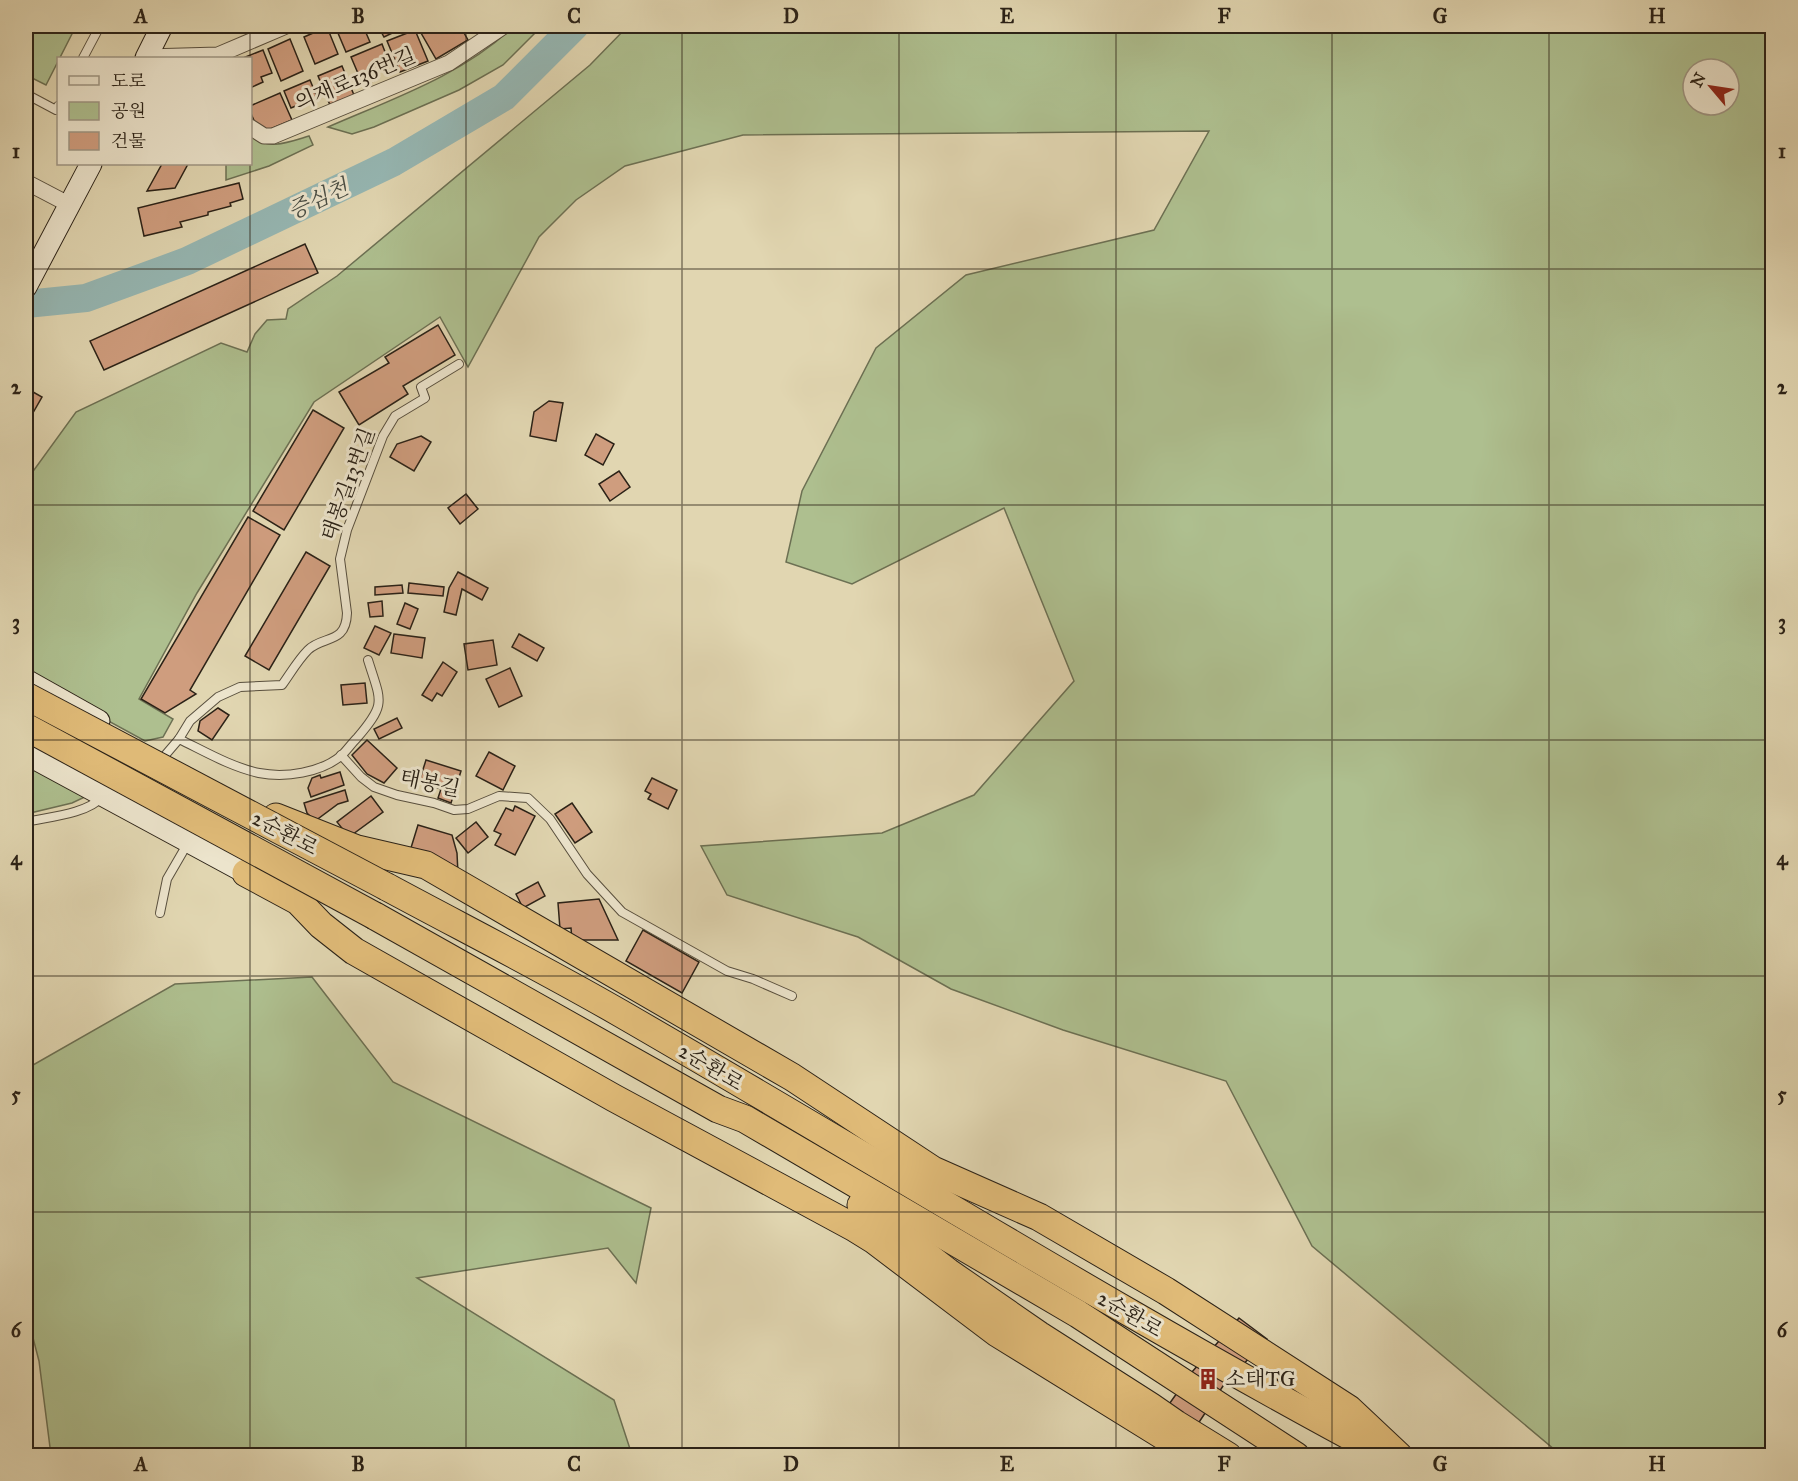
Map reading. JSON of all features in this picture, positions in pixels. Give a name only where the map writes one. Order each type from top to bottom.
[{"type":"highway","name":"2순환로","points":[[26,696],[618,1011],[1150,1326],[1271,1394],[1387,1455]]},
{"type":"highway","name":"2순환로","points":[[26,727],[375,916],[718,1109],[745,1119],[1078,1314],[1296,1455]]},
{"type":"highway","points":[[276,817],[357,849],[426,865],[792,1077],[933,1170],[1039,1217],[1166,1291],[1349,1409],[1399,1455]]},
{"type":"highway","points":[[246,873],[298,901],[321,925],[354,951],[614,1098],[854,1227],[997,1333],[1170,1440],[1205,1455]]},
{"type":"highway","points":[[718,1109],[737,1129],[850,1197],[948,1272],[1040,1335],[1176,1424],[1228,1455]]},
{"type":"street","points":[[146,57],[162,26]]},
{"type":"street","points":[[219,57],[286,26]]},
{"type":"street","name":"의재로136번길","points":[[252,128],[264,136],[273,136],[449,63],[504,26]]},
{"type":"street","points":[[26,285],[90,165]]},
{"type":"street","points":[[26,182],[70,205]]},
{"type":"street","points":[[26,680],[54,694],[163,759],[276,817]]},
{"type":"street","points":[[26,754],[246,873]]},
{"type":"lane","points":[[84,57],[100,26]]},
{"type":"lane","points":[[26,94],[56,110],[57,108]]},
{"type":"lane","name":"태봉길13번길","points":[[179,739],[190,721],[218,697],[240,687],[282,685],[308,649],[335,638],[342,629],[347,621],[347,613],[340,560],[347,530],[383,436],[395,416],[426,398],[421,387],[459,364]]},
{"type":"lane","points":[[143,771],[163,759],[179,739],[219,759],[259,773],[300,773],[325,766],[341,755],[378,711],[379,697],[368,660]]},
{"type":"lane","name":"태봉길","points":[[341,755],[361,777],[374,787],[454,810],[468,809],[498,796],[528,798],[550,819],[587,874],[622,912],[727,971],[792,996]]},
{"type":"lane","points":[[123,784],[133,778]]},
{"type":"lane","points":[[26,822],[83,809],[104,796],[208,861]]},
{"type":"lane","points":[[160,912],[167,879],[184,848]]},
{"type":"green space","points":[[26,26],[76,26],[60,57],[57,57],[57,63],[46,85],[26,75]]},
{"type":"green space","points":[[514,26],[542,26],[503,65],[459,90],[374,127],[352,134],[328,127],[402,96],[450,72],[472,59]]},
{"type":"green space","points":[[628,26],[1772,26],[1772,1455],[1561,1455],[1312,1246],[1226,1081],[1063,1030],[951,989],[858,937],[727,895],[701,846],[882,833],[974,795],[1074,681],[1004,508],[852,584],[786,562],[802,491],[876,348],[966,275],[1154,230],[1209,131],[743,135],[625,166],[576,200],[539,237],[468,367],[440,317],[314,402],[197,593],[139,699],[173,719],[163,737],[145,741],[26,676],[26,481],[76,412],[221,343],[247,352],[255,334],[267,320],[286,319],[288,309],[337,276],[590,65]]},
{"type":"green space","points":[[309,136],[313,145],[269,166],[226,180],[226,165],[252,165],[252,137],[264,143],[279,144]]},
{"type":"green space","points":[[26,761],[89,795],[72,803],[26,814]]},
{"type":"green space","points":[[312,977],[393,1082],[651,1208],[636,1283],[608,1248],[417,1278],[614,1400],[632,1455],[51,1455],[39,1361],[26,1311],[26,1069],[175,984]]},
{"type":"building","points":[[335,26],[363,26],[370,42],[346,52]]},
{"type":"building","points":[[378,26],[407,26],[384,37]]},
{"type":"building","points":[[417,26],[460,26],[468,40],[436,59]]},
{"type":"building","points":[[327,27],[338,54],[315,64],[304,37]]},
{"type":"building","points":[[415,30],[428,61],[400,72],[387,41]]},
{"type":"building","points":[[290,39],[303,71],[281,81],[268,49]]},
{"type":"building","points":[[382,44],[390,65],[375,71],[378,79],[363,85],[351,57]]},
{"type":"building","points":[[263,50],[272,73],[261,77],[263,82],[252,87],[252,57],[246,57]]},
{"type":"building","points":[[342,66],[354,95],[330,105],[318,76]]},
{"type":"building","points":[[310,80],[317,97],[291,108],[284,91]]},
{"type":"building","points":[[280,93],[292,120],[268,130],[255,123],[252,105]]},
{"type":"building","points":[[161,165],[187,165],[175,188],[147,191]]},
{"type":"building","points":[[239,183],[243,199],[230,203],[231,206],[180,222],[182,227],[144,236],[138,208]]},
{"type":"building","points":[[305,244],[318,273],[104,370],[90,341]]},
{"type":"building","points":[[438,325],[455,355],[403,386],[408,394],[359,425],[339,392],[389,363],[385,357]]},
{"type":"building","points":[[26,388],[42,397],[26,425]]},
{"type":"building","points":[[549,401],[563,403],[556,441],[530,436],[534,412]]},
{"type":"building","points":[[313,410],[344,428],[284,530],[253,511]]},
{"type":"building","points":[[596,434],[614,444],[603,465],[585,455]]},
{"type":"building","points":[[421,436],[431,442],[414,471],[390,457],[397,444]]},
{"type":"building","points":[[619,471],[630,487],[610,501],[599,484]]},
{"type":"building","points":[[466,494],[478,509],[460,524],[448,508]]},
{"type":"building","points":[[248,517],[280,535],[190,690],[196,694],[165,713],[141,699]]},
{"type":"building","points":[[306,552],[330,566],[269,670],[245,656]]},
{"type":"building","points":[[458,572],[488,588],[482,600],[462,589],[456,615],[444,612],[449,588]]},
{"type":"building","points":[[409,583],[444,587],[443,596],[408,593]]},
{"type":"building","points":[[402,585],[403,593],[375,595],[375,587]]},
{"type":"building","points":[[382,601],[383,616],[370,617],[368,603]]},
{"type":"building","points":[[405,603],[418,609],[410,629],[397,624]]},
{"type":"building","points":[[375,626],[391,633],[379,655],[364,648]]},
{"type":"building","points":[[394,634],[425,638],[422,658],[391,653]]},
{"type":"building","points":[[519,634],[544,648],[537,661],[512,647]]},
{"type":"building","points":[[493,640],[497,665],[468,670],[464,644]]},
{"type":"building","points":[[443,662],[457,672],[442,696],[437,693],[432,701],[422,695]]},
{"type":"building","points":[[510,668],[522,696],[499,707],[486,679]]},
{"type":"building","points":[[365,683],[367,703],[343,705],[341,685]]},
{"type":"building","points":[[218,708],[229,715],[212,740],[198,731],[200,721]]},
{"type":"building","points":[[397,718],[402,728],[379,739],[374,729]]},
{"type":"building","points":[[367,740],[397,768],[384,783],[367,774],[352,755]]},
{"type":"building","points":[[489,752],[515,766],[503,790],[476,776]]},
{"type":"building","points":[[426,760],[461,771],[451,803],[438,798],[441,789],[419,782]]},
{"type":"building","points":[[340,772],[344,785],[311,797],[308,788],[312,778],[320,775],[321,778]]},
{"type":"building","points":[[652,778],[677,790],[668,809],[648,799],[651,794],[645,791]]},
{"type":"building","points":[[345,790],[348,801],[338,804],[315,821],[307,813],[304,803]]},
{"type":"building","points":[[371,796],[383,812],[349,837],[337,822]]},
{"type":"building","points":[[572,803],[592,832],[575,843],[555,814]]},
{"type":"building","points":[[515,806],[535,816],[515,855],[495,845],[501,834],[494,831],[506,808],[513,811]]},
{"type":"building","points":[[476,822],[488,837],[468,853],[456,838]]},
{"type":"building","points":[[418,825],[452,835],[457,853],[458,874],[410,851]]},
{"type":"building","points":[[538,882],[545,896],[523,908],[516,894]]},
{"type":"building","points":[[599,899],[618,940],[572,940],[571,928],[560,929],[558,903]]},
{"type":"building","points":[[643,930],[699,962],[682,993],[626,961]]},
{"type":"building","name":"소태TG","points":[[1239,1318],[1267,1339],[1223,1386],[1178,1454],[1147,1435],[1192,1372]]},
{"type":"waterway","name":"증심천","points":[[26,304],[86,298],[187,261],[394,162],[504,97],[575,26]]},
{"type":"place","name":"소태TG","points":[[1208,1379]]}]
